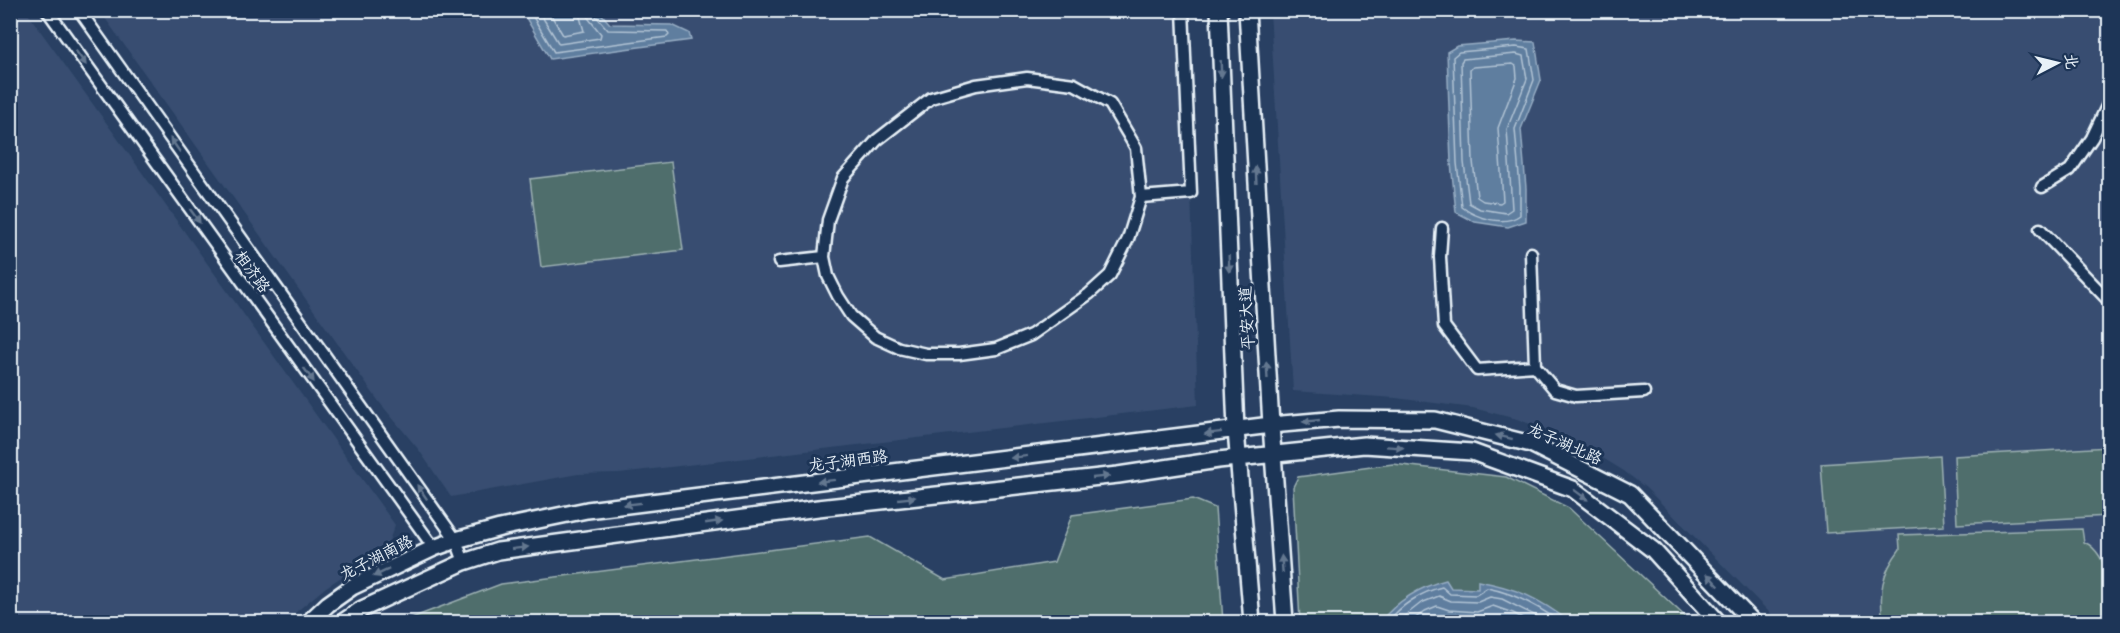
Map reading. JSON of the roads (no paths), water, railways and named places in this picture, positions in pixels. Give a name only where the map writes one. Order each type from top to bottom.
[{"type":"street","name":"相济路","points":[[47,10],[434,548]]},
{"type":"street","name":"相济路","points":[[79,10],[456,540],[464,562]]},
{"type":"street","points":[[1141,197],[1191,193],[1182,10]]},
{"type":"street","name":"平安大道","points":[[1219,10],[1236,430],[1252,622]]},
{"type":"street","name":"平安大道","points":[[1247,10],[1271,425],[1286,622]]},
{"type":"street","points":[[1027,78],[1074,84],[1110,104],[1136,148],[1141,197],[1128,239],[1110,275],[1089,294],[1031,335],[996,349],[959,354],[926,354],[899,348],[875,337],[851,316],[828,276],[824,257],[828,220],[843,178],[877,140],[932,98],[976,85],[1027,78]]},
{"type":"street","points":[[2042,187],[2070,170],[2092,138],[2109,100]]},
{"type":"street","points":[[1442,228],[1440,257],[1444,326],[1477,370],[1535,366]]},
{"type":"street","points":[[2040,229],[2109,302]]},
{"type":"street","points":[[1531,253],[1535,366],[1555,390],[1576,396],[1644,392]]},
{"type":"street","points":[[779,262],[824,257]]},
{"type":"street","name":"龙子湖北路","points":[[1271,425],[1339,419],[1435,420],[1531,444],[1630,494],[1753,622]]},
{"type":"street","name":"龙子湖西路","points":[[434,548],[456,540],[587,510],[1271,425]]},
{"type":"street","points":[[343,622],[362,609],[464,562],[498,551],[818,508],[1364,445],[1473,452],[1573,489],[1653,549],[1718,622]]},
{"type":"street","name":"龙子湖南路","points":[[309,622],[328,604],[352,587],[434,548]]},
{"type":"water","points":[[522,11],[599,11],[610,24],[672,25],[689,33],[691,40],[550,59]]},
{"type":"water","points":[[1516,41],[1535,42],[1541,80],[1521,129],[1526,221],[1508,227],[1475,222],[1456,212],[1451,163],[1447,52],[1457,46]]},
{"type":"water","points":[[1446,580],[1451,588],[1478,589],[1478,581],[1516,591],[1548,606],[1570,622],[1380,622],[1410,595]]}]
